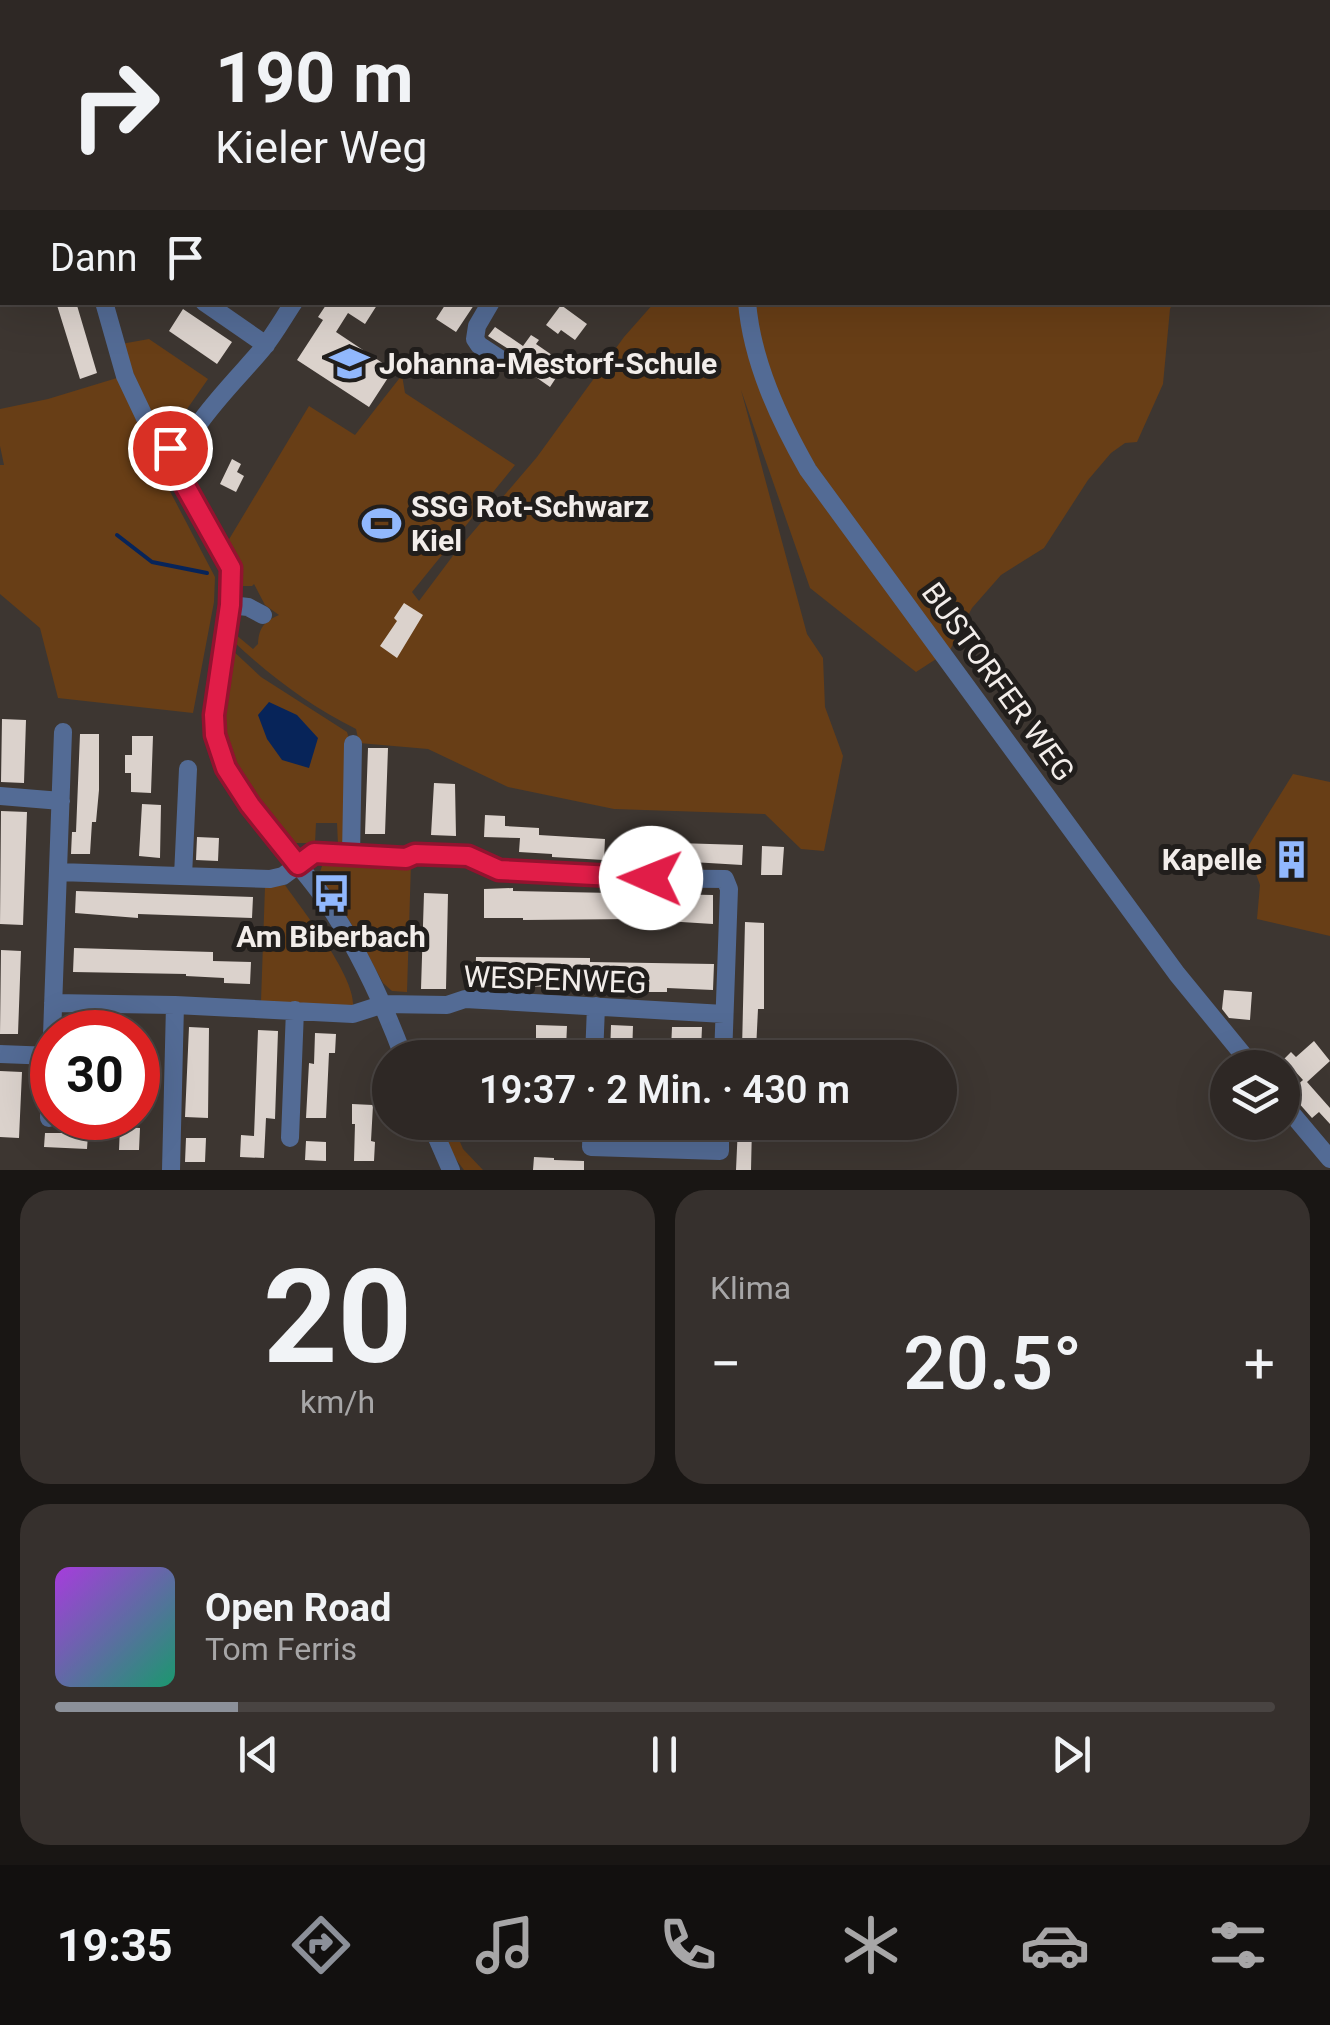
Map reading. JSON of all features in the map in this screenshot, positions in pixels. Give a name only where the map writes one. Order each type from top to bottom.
[{"type":"street","points":[[105,305],[125,376],[153,435],[180,453]]},
{"type":"street","points":[[208,305],[266,345]]},
{"type":"street","points":[[292,305],[266,345],[195,428],[180,453],[179,475],[231,568],[215,735],[226,768],[250,805],[325,899],[384,1004],[397,1040]]},
{"type":"street","points":[[489,305],[474,338],[505,362]]},
{"type":"street","name":"BUSTORFER WEG","points":[[748,305],[756,353],[789,436],[808,470],[1177,974],[1239,1050]]},
{"type":"street","points":[[230,605],[264,614]]},
{"type":"street","points":[[54,1010],[64,732]]},
{"type":"street","points":[[352,856],[353,744]]},
{"type":"street","points":[[183,876],[188,768]]},
{"type":"street","points":[[0,796],[62,800]]},
{"type":"street","points":[[58,872],[270,880],[283,876],[314,853],[406,858],[415,854],[468,856],[499,870],[614,878],[724,879],[729,889],[723,1040]]},
{"type":"street","name":"WESPENWEG","points":[[384,1004],[446,1005],[466,999],[724,1014]]},
{"type":"street","points":[[54,1003],[353,1014],[384,1004]]},
{"type":"street","points":[[171,1170],[175,1006]]},
{"type":"street","points":[[595,1040],[596,1006]]},
{"type":"street","points":[[290,1138],[295,1010]]},
{"type":"street","points":[[0,1054],[30,1055]]},
{"type":"street","points":[[1300,1123],[1330,1159]]},
{"type":"street","points":[[438,1140],[451,1170]]},
{"type":"street","points":[[592,1140],[592,1147],[720,1151],[720,1140]]},
{"type":"shaded area","points":[[652,305],[1172,305],[1163,384],[1137,442],[1125,443],[1111,453],[1088,480],[1044,548],[1001,575],[972,608],[950,650],[916,672],[810,588],[741,390],[807,634],[823,658],[825,707],[843,756],[824,851],[801,849],[765,814],[614,809],[508,787],[428,749],[359,743],[356,729],[292,690],[234,642],[235,634],[253,649],[263,626],[279,615],[265,605],[254,584],[241,586],[228,541],[309,406],[355,435],[402,375],[405,393],[515,465],[412,592],[419,601],[537,457],[624,337]]},
{"type":"shaded area","points":[[149,339],[208,379],[178,422],[155,427],[121,344]]},
{"type":"shaded area","points":[[117,378],[143,431],[148,457],[215,577],[214,602],[193,713],[58,698],[40,628],[0,594],[0,465],[4,465],[0,409]]},
{"type":"shaded area","points":[[231,649],[261,677],[347,732],[347,844],[338,844],[337,823],[316,823],[315,843],[295,843],[279,831],[232,766],[219,718]]},
{"type":"shaded area","points":[[1293,774],[1330,782],[1330,936],[1257,919],[1260,885],[1256,865],[1239,861]]},
{"type":"shaded area","points":[[328,861],[411,863],[407,992],[392,991],[383,983],[319,875]]},
{"type":"shaded area","points":[[285,885],[338,963],[352,995],[353,1008],[261,1001],[265,887]]},
{"type":"shaded area","points":[[446,1140],[459,1140],[483,1170],[464,1170]]},
{"type":"water","points":[[269,702],[297,715],[318,738],[309,768],[282,760],[267,739],[258,715]]},
{"type":"building","points":[[57,305],[77,305],[97,373],[80,379]]},
{"type":"building","points":[[326,305],[377,305],[365,324],[348,313],[336,332],[393,370],[369,407],[297,360],[323,320],[318,317]]},
{"type":"building","points":[[445,305],[474,305],[456,332],[436,319]]},
{"type":"building","points":[[561,305],[587,324],[575,340],[546,325]]},
{"type":"building","points":[[183,309],[232,342],[217,364],[169,331]]},
{"type":"building","points":[[495,327],[523,346],[531,335],[539,340],[536,344],[565,364],[550,387],[517,364],[513,352],[488,336]]},
{"type":"building","points":[[232,459],[241,464],[237,472],[244,476],[236,492],[220,484]]},
{"type":"building","points":[[404,603],[423,615],[397,658],[380,646]]},
{"type":"building","points":[[2,719],[26,720],[24,783],[1,782]]},
{"type":"building","points":[[80,734],[99,734],[99,790],[90,854],[71,854],[72,832],[76,832]]},
{"type":"building","points":[[132,736],[153,736],[151,793],[131,792],[131,773],[125,773],[125,755],[132,755]]},
{"type":"building","points":[[368,748],[388,748],[385,834],[365,834]]},
{"type":"building","points":[[434,783],[455,784],[456,836],[431,835]]},
{"type":"building","points":[[142,804],[161,805],[160,858],[139,856]]},
{"type":"building","points":[[1,811],[27,812],[23,925],[0,924]]},
{"type":"building","points":[[485,815],[505,816],[505,826],[539,828],[539,835],[605,839],[604,860],[519,852],[520,838],[484,837]]},
{"type":"building","points":[[197,837],[219,838],[218,861],[196,860]]},
{"type":"building","points":[[678,837],[677,843],[743,845],[742,865],[647,856],[647,860],[626,860],[627,838]]},
{"type":"building","points":[[762,846],[784,847],[782,875],[761,875]]},
{"type":"building","points":[[484,889],[713,895],[713,924],[484,918]]},
{"type":"building","points":[[76,891],[253,897],[252,918],[138,914],[138,918],[75,913]]},
{"type":"building","points":[[424,893],[448,894],[446,989],[421,989]]},
{"type":"building","points":[[745,922],[764,923],[764,1009],[758,1009],[756,1040],[742,1040]]},
{"type":"building","points":[[74,948],[213,952],[213,961],[251,962],[250,984],[224,983],[224,978],[186,974],[73,972]]},
{"type":"building","points":[[1,950],[21,951],[18,1034],[0,1034]]},
{"type":"building","points":[[476,957],[714,964],[713,990],[667,988],[667,992],[637,992],[595,991],[595,987],[475,986]]},
{"type":"building","points":[[1224,990],[1252,992],[1250,1020],[1229,1018],[1222,1009]]},
{"type":"building","points":[[536,1025],[567,1026],[566,1040],[536,1040]]},
{"type":"building","points":[[611,1025],[633,1026],[633,1040],[610,1040]]},
{"type":"building","points":[[189,1027],[209,1028],[208,1118],[185,1117]]},
{"type":"building","points":[[672,1027],[702,1027],[701,1040],[671,1040]]},
{"type":"building","points":[[258,1030],[278,1031],[275,1119],[266,1118],[264,1158],[240,1157],[241,1135],[254,1136]]},
{"type":"building","points":[[315,1033],[336,1034],[335,1053],[329,1053],[326,1118],[306,1118]]},
{"type":"building","points":[[1314,1041],[1330,1061],[1307,1082],[1330,1108],[1330,1124],[1319,1112],[1312,1118],[1300,1104],[1300,1053]]},
{"type":"building","points":[[0,1071],[22,1072],[19,1138],[0,1137]]},
{"type":"building","points":[[352,1104],[372,1105],[374,1161],[354,1161]]},
{"type":"building","points":[[186,1138],[206,1138],[205,1162],[185,1162]]},
{"type":"building","points":[[44,1140],[88,1140],[87,1149],[44,1147]]},
{"type":"building","points":[[119,1140],[139,1140],[139,1150],[119,1150]]},
{"type":"building","points":[[737,1140],[752,1140],[751,1170],[736,1170]]},
{"type":"building","points":[[306,1141],[326,1142],[326,1161],[305,1160]]},
{"type":"building","points":[[534,1157],[584,1161],[584,1170],[533,1170]]},
{"type":"waterway","points":[[117,535],[152,562],[207,573]]},
{"type":"place","name":"Johanna-Mestorf-Schule","points":[[349,364]]},
{"type":"place","name":"SSG Rot-Schwarz Kiel","points":[[381,524]]},
{"type":"place","name":"Kapelle","points":[[1292,860]]},
{"type":"place","name":"Am Biberbach","points":[[331,893]]},
{"type":"route","points":[[170,448],[180,453],[179,475],[231,568],[215,735],[226,768],[298,865],[314,853],[406,858],[415,854],[468,856],[499,870],[651,878]]}]
